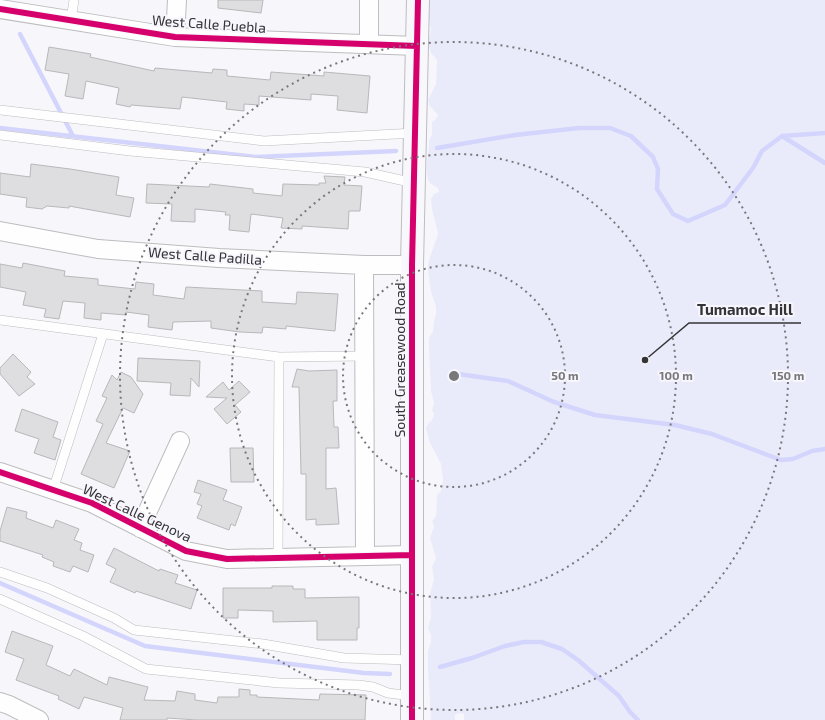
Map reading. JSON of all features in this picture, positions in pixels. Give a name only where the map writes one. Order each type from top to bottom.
[{"type":"main road","name":"South Greasewood Road","points":[[412,720],[412,265],[418,0]]},
{"type":"street","name":"West Calle Puebla","points":[[175,37],[177,0]]},
{"type":"street","points":[[369,0],[369,44]]},
{"type":"street","name":"West Calle Puebla","points":[[0,9],[175,37],[417,46]]},
{"type":"street","name":"West Calle Padilla","points":[[0,231],[98,249],[219,258],[364,265],[412,265]]},
{"type":"street","points":[[364,265],[365,556]]},
{"type":"street","name":"West Calle Genova","points":[[140,528],[180,441]]},
{"type":"street","name":"West Calle Genova","points":[[0,472],[92,503],[186,551],[227,559],[412,556]]},
{"type":"street","points":[[0,702],[38,720]]},
{"type":"lane","points":[[71,20],[74,0]]},
{"type":"lane","points":[[0,110],[264,141],[415,133]]},
{"type":"lane","points":[[0,135],[130,151],[365,172],[414,183]]},
{"type":"lane","points":[[0,320],[279,358],[365,356]]},
{"type":"lane","points":[[53,490],[102,334]]},
{"type":"lane","points":[[278,558],[279,358]]},
{"type":"lane","points":[[0,572],[47,588],[114,618],[134,630],[263,644],[344,658],[412,660]]},
{"type":"lane","points":[[0,599],[83,636],[146,669],[279,683],[359,685],[373,687],[388,693],[412,696]]},
{"type":"shaded area","points":[[429,0],[825,0],[825,720],[464,720],[464,714],[460,713],[455,715],[455,720],[431,720],[428,651],[431,642],[431,635],[428,628],[431,617],[430,594],[434,579],[432,567],[436,558],[430,538],[434,526],[432,521],[436,516],[437,495],[441,491],[443,480],[441,464],[430,443],[426,428],[432,420],[434,414],[432,410],[434,403],[431,391],[429,338],[433,331],[436,314],[436,307],[431,292],[428,263],[438,234],[431,199],[434,194],[439,192],[438,188],[430,183],[427,174],[429,140],[432,135],[432,122],[438,115],[429,105],[428,100],[436,84],[437,60],[431,53],[428,44],[431,29],[427,11]]},
{"type":"building","points":[[218,0],[263,0],[261,13],[218,8]]},
{"type":"building","points":[[49,47],[91,54],[90,57],[154,71],[155,68],[212,73],[213,69],[227,70],[227,76],[270,80],[271,72],[324,76],[324,72],[370,76],[367,113],[337,110],[338,96],[311,94],[311,100],[259,96],[259,105],[244,104],[244,111],[226,109],[227,102],[182,97],[180,109],[131,105],[130,107],[116,104],[119,88],[86,81],[83,99],[65,96],[69,74],[45,70]]},
{"type":"building","points":[[31,164],[119,177],[116,195],[134,198],[130,217],[69,206],[69,208],[47,206],[42,209],[26,207],[27,198],[0,194],[0,173],[30,177]]},
{"type":"building","points":[[324,176],[345,177],[344,185],[362,186],[360,211],[349,211],[348,229],[302,226],[302,229],[281,228],[283,218],[251,214],[249,232],[229,230],[230,215],[225,215],[226,212],[195,209],[195,222],[171,221],[172,204],[146,203],[147,184],[209,187],[210,184],[253,189],[253,193],[282,196],[283,184],[319,185],[319,183],[326,183]]},
{"type":"building","points":[[23,263],[65,271],[64,276],[98,279],[98,285],[135,289],[136,282],[154,284],[153,295],[184,299],[186,287],[262,291],[262,302],[296,304],[297,292],[338,294],[335,331],[286,326],[286,329],[263,327],[262,333],[240,332],[211,328],[211,321],[173,322],[172,330],[148,327],[149,315],[126,312],[126,315],[101,313],[101,320],[84,318],[85,303],[63,301],[59,319],[44,317],[46,309],[23,305],[26,292],[0,287],[0,264],[22,268]]},
{"type":"building","points":[[13,354],[31,372],[27,377],[35,384],[19,396],[0,374],[0,368]]},
{"type":"building","points":[[138,358],[200,361],[199,387],[191,378],[190,396],[170,395],[171,383],[137,381]]},
{"type":"building","points":[[297,369],[309,371],[337,370],[337,401],[333,401],[334,427],[338,427],[339,448],[326,448],[326,489],[336,488],[339,524],[316,525],[316,519],[306,520],[306,474],[301,474],[299,387],[292,387]]},
{"type":"building","points":[[121,372],[131,377],[143,394],[134,413],[123,408],[106,443],[130,451],[114,488],[81,474],[103,424],[96,421],[107,398],[102,396],[112,375],[117,380]]},
{"type":"building","points":[[239,381],[250,392],[235,405],[241,412],[227,424],[214,409],[227,398],[206,397],[223,382],[229,390]]},
{"type":"building","points":[[22,409],[58,422],[53,437],[61,440],[55,460],[34,453],[39,439],[15,431]]},
{"type":"building","points":[[230,448],[253,448],[254,482],[231,482]]},
{"type":"building","points":[[198,480],[227,490],[223,500],[242,507],[235,526],[231,524],[229,530],[197,518],[202,506],[197,504],[201,494],[194,492]]},
{"type":"building","points":[[7,507],[27,512],[26,518],[53,528],[56,520],[79,529],[74,540],[82,543],[80,550],[94,555],[88,572],[73,566],[70,572],[53,566],[54,562],[42,557],[43,555],[0,541],[0,531]]},
{"type":"building","points":[[114,548],[159,571],[160,569],[178,575],[175,583],[197,590],[191,609],[136,591],[135,593],[110,582],[116,569],[106,564]]},
{"type":"building","points":[[272,586],[293,586],[293,589],[305,589],[305,598],[359,597],[359,628],[357,628],[357,640],[317,640],[317,621],[273,622],[273,611],[238,610],[238,618],[223,618],[223,588],[272,588]]},
{"type":"building","points":[[12,631],[53,646],[46,665],[70,676],[74,669],[107,685],[109,677],[148,687],[144,700],[175,701],[177,691],[195,694],[195,700],[217,703],[218,697],[239,697],[239,689],[250,690],[250,695],[257,695],[257,697],[319,700],[320,694],[366,695],[365,720],[197,720],[167,718],[167,720],[120,720],[123,708],[84,697],[79,709],[58,699],[59,696],[16,680],[24,659],[5,652]]},
{"type":"waterway","points":[[20,34],[73,136]]},
{"type":"waterway","points":[[0,128],[256,157],[396,151]]},
{"type":"waterway","points":[[437,148],[515,135],[579,128],[610,128],[631,136],[653,157],[658,169],[657,189],[673,214],[688,221],[725,205],[753,168],[762,151],[782,136],[825,133]]},
{"type":"waterway","points":[[782,136],[825,163]]},
{"type":"waterway","points":[[458,374],[508,381],[554,402],[595,415],[675,425],[712,434],[781,460],[793,459],[812,451],[825,449]]},
{"type":"waterway","points":[[0,583],[145,646],[364,673],[390,674]]},
{"type":"waterway","points":[[440,667],[472,658],[505,646],[524,642],[541,642],[562,649],[578,660],[619,696],[630,712],[638,720]]},
{"type":"cycle path","points":[[412,720],[412,265],[418,0]]},
{"type":"cycle path","points":[[0,9],[175,37],[417,46]]},
{"type":"cycle path","points":[[0,472],[92,503],[186,551],[227,559],[412,555]]},
{"type":"place","name":"Tumamoc Hill","points":[[645,360]]}]
